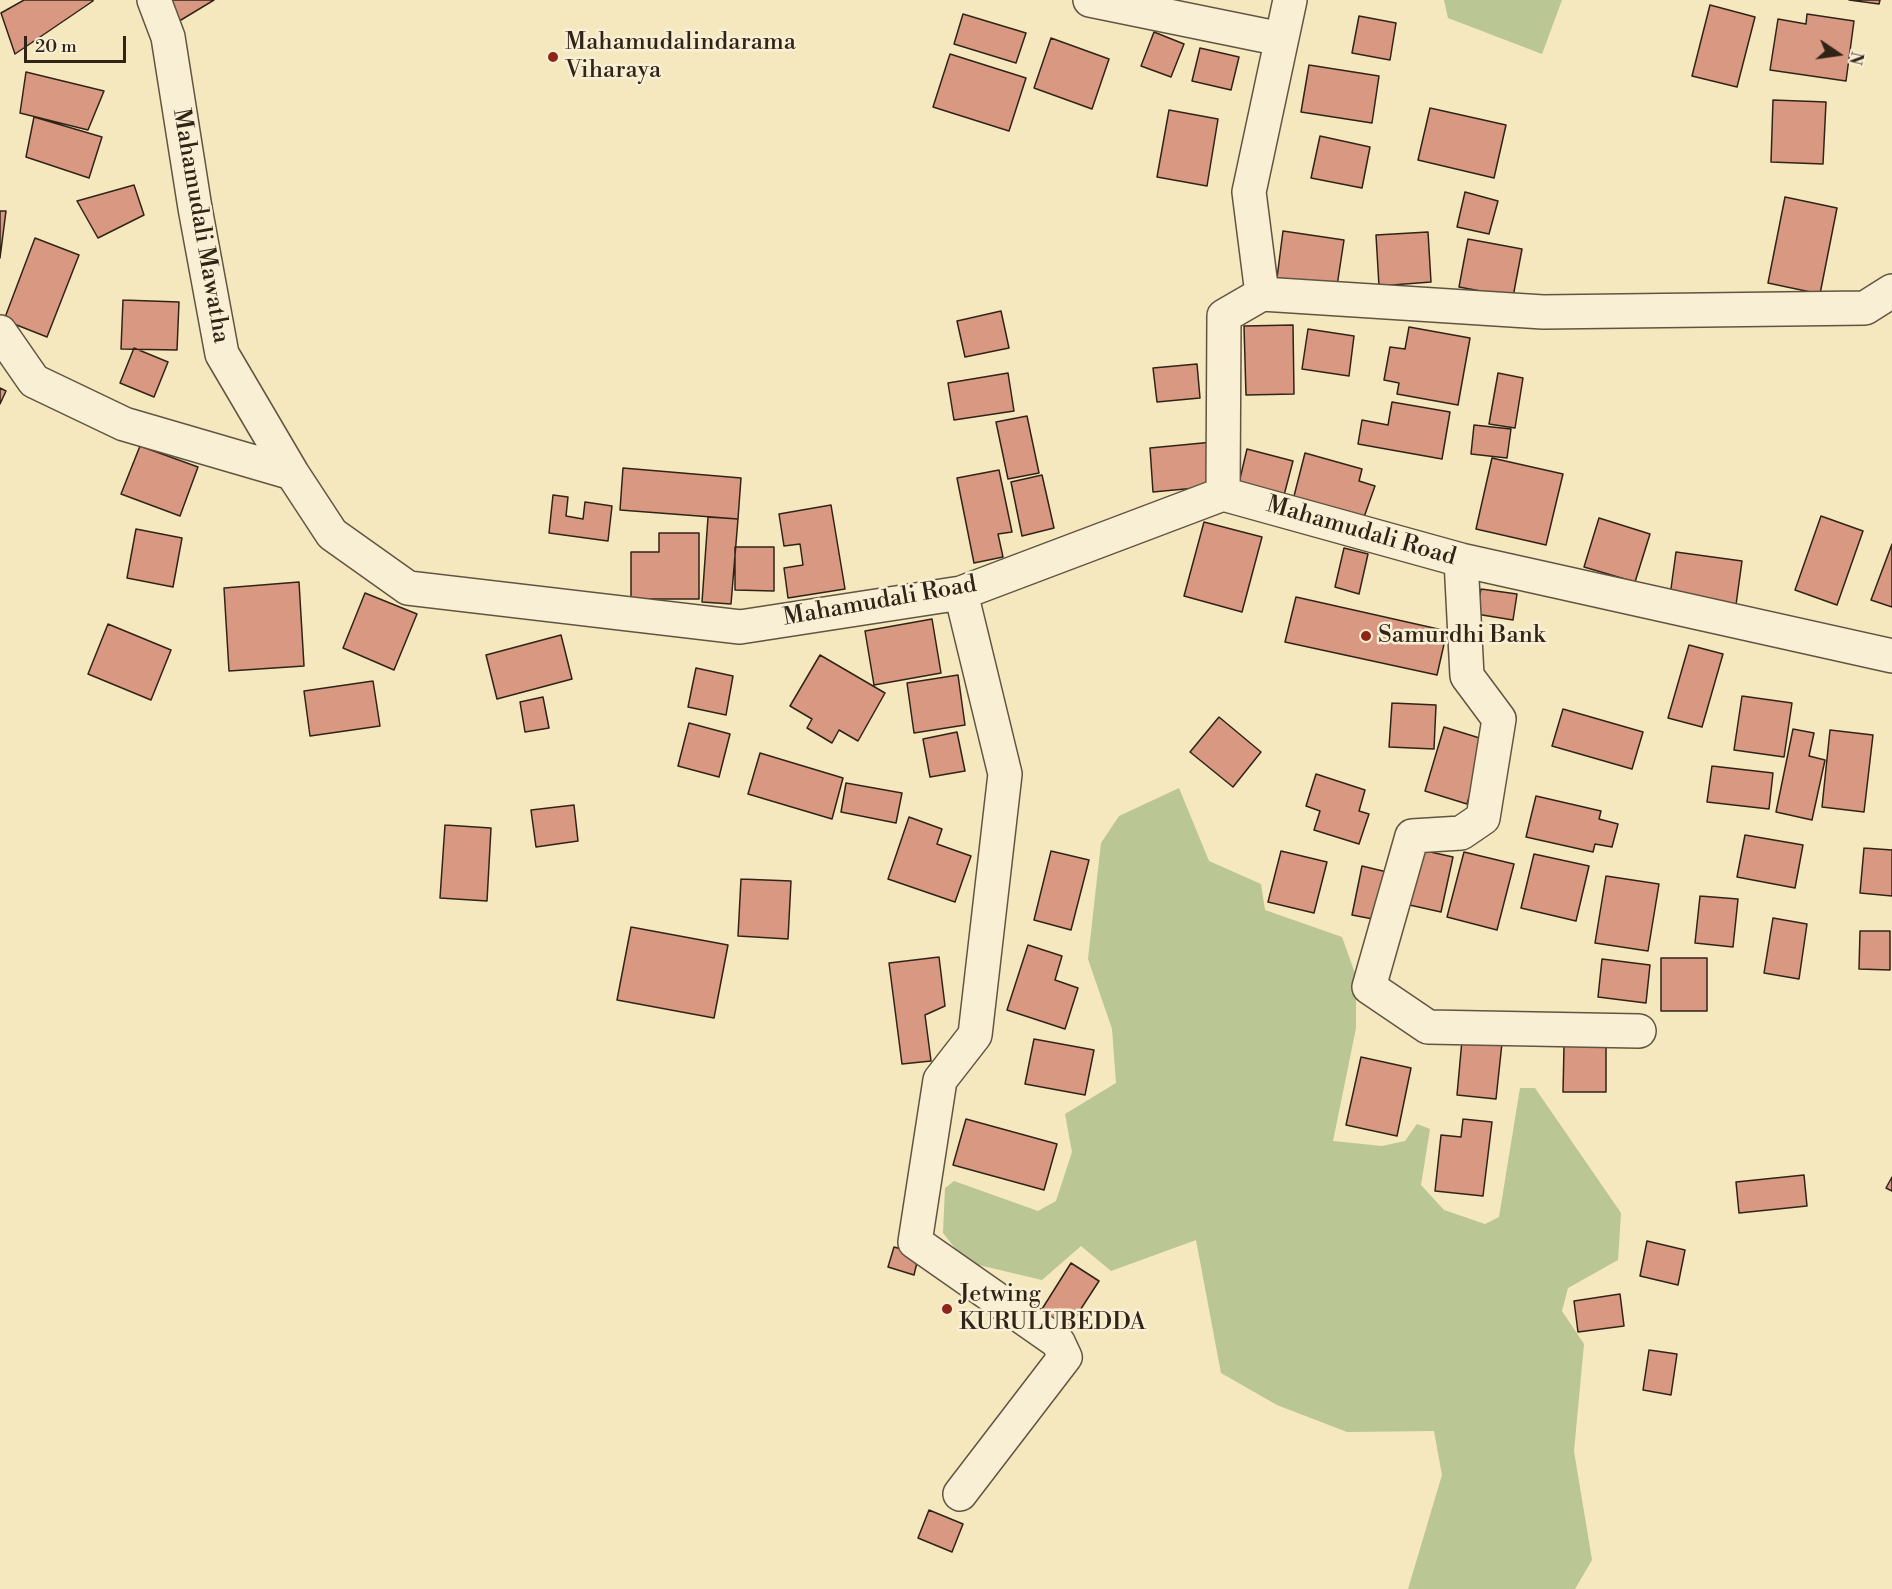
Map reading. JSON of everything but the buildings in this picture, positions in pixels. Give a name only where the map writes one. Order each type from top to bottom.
[{"type":"street","name":"Mahamudali Mawatha","points":[[154,0],[168,37],[195,208],[222,354],[292,473]]},
{"type":"street","points":[[1090,0],[1281,39]]},
{"type":"street","points":[[1262,294],[1249,192],[1290,0]]},
{"type":"street","points":[[1223,494],[1224,316],[1262,294],[1555,312],[1865,308],[1892,291]]},
{"type":"street","points":[[0,332],[34,381],[124,424],[292,473]]},
{"type":"street","name":"Mahamudali Road","points":[[292,473],[332,534],[408,588],[740,627],[961,593],[1223,494],[1461,560],[1892,656]]},
{"type":"street","points":[[1461,560],[1467,676],[1499,719],[1484,818],[1461,833],[1412,836],[1369,987],[1428,1027],[1639,1031]]},
{"type":"street","points":[[960,1494],[1065,1357],[1058,1342],[915,1242],[940,1080],[975,1035],[1005,774],[961,593]]},
{"type":"green space","points":[[1444,0],[1562,0],[1542,54],[1448,18]]},
{"type":"green space","points":[[1179,788],[1209,861],[1261,884],[1265,910],[1342,937],[1356,976],[1356,1028],[1333,1141],[1382,1146],[1405,1141],[1417,1124],[1430,1129],[1421,1185],[1444,1210],[1485,1224],[1499,1217],[1520,1088],[1535,1088],[1621,1213],[1618,1260],[1568,1288],[1562,1311],[1584,1344],[1574,1451],[1592,1560],[1575,1589],[1408,1589],[1442,1475],[1434,1431],[1347,1432],[1277,1405],[1221,1373],[1196,1240],[1111,1271],[1081,1246],[1042,1280],[966,1262],[943,1233],[945,1188],[954,1181],[1038,1211],[1056,1201],[1072,1152],[1065,1114],[1116,1083],[1112,1029],[1088,959],[1101,843],[1119,816]]},
{"type":"place","name":"Mahamudalindarama Viharaya","points":[[553,57]]},
{"type":"place","name":"Samurdhi Bank","points":[[1366,636]]},
{"type":"place","name":"Jetwing KURULUBEDDA","points":[[947,1309]]}]
